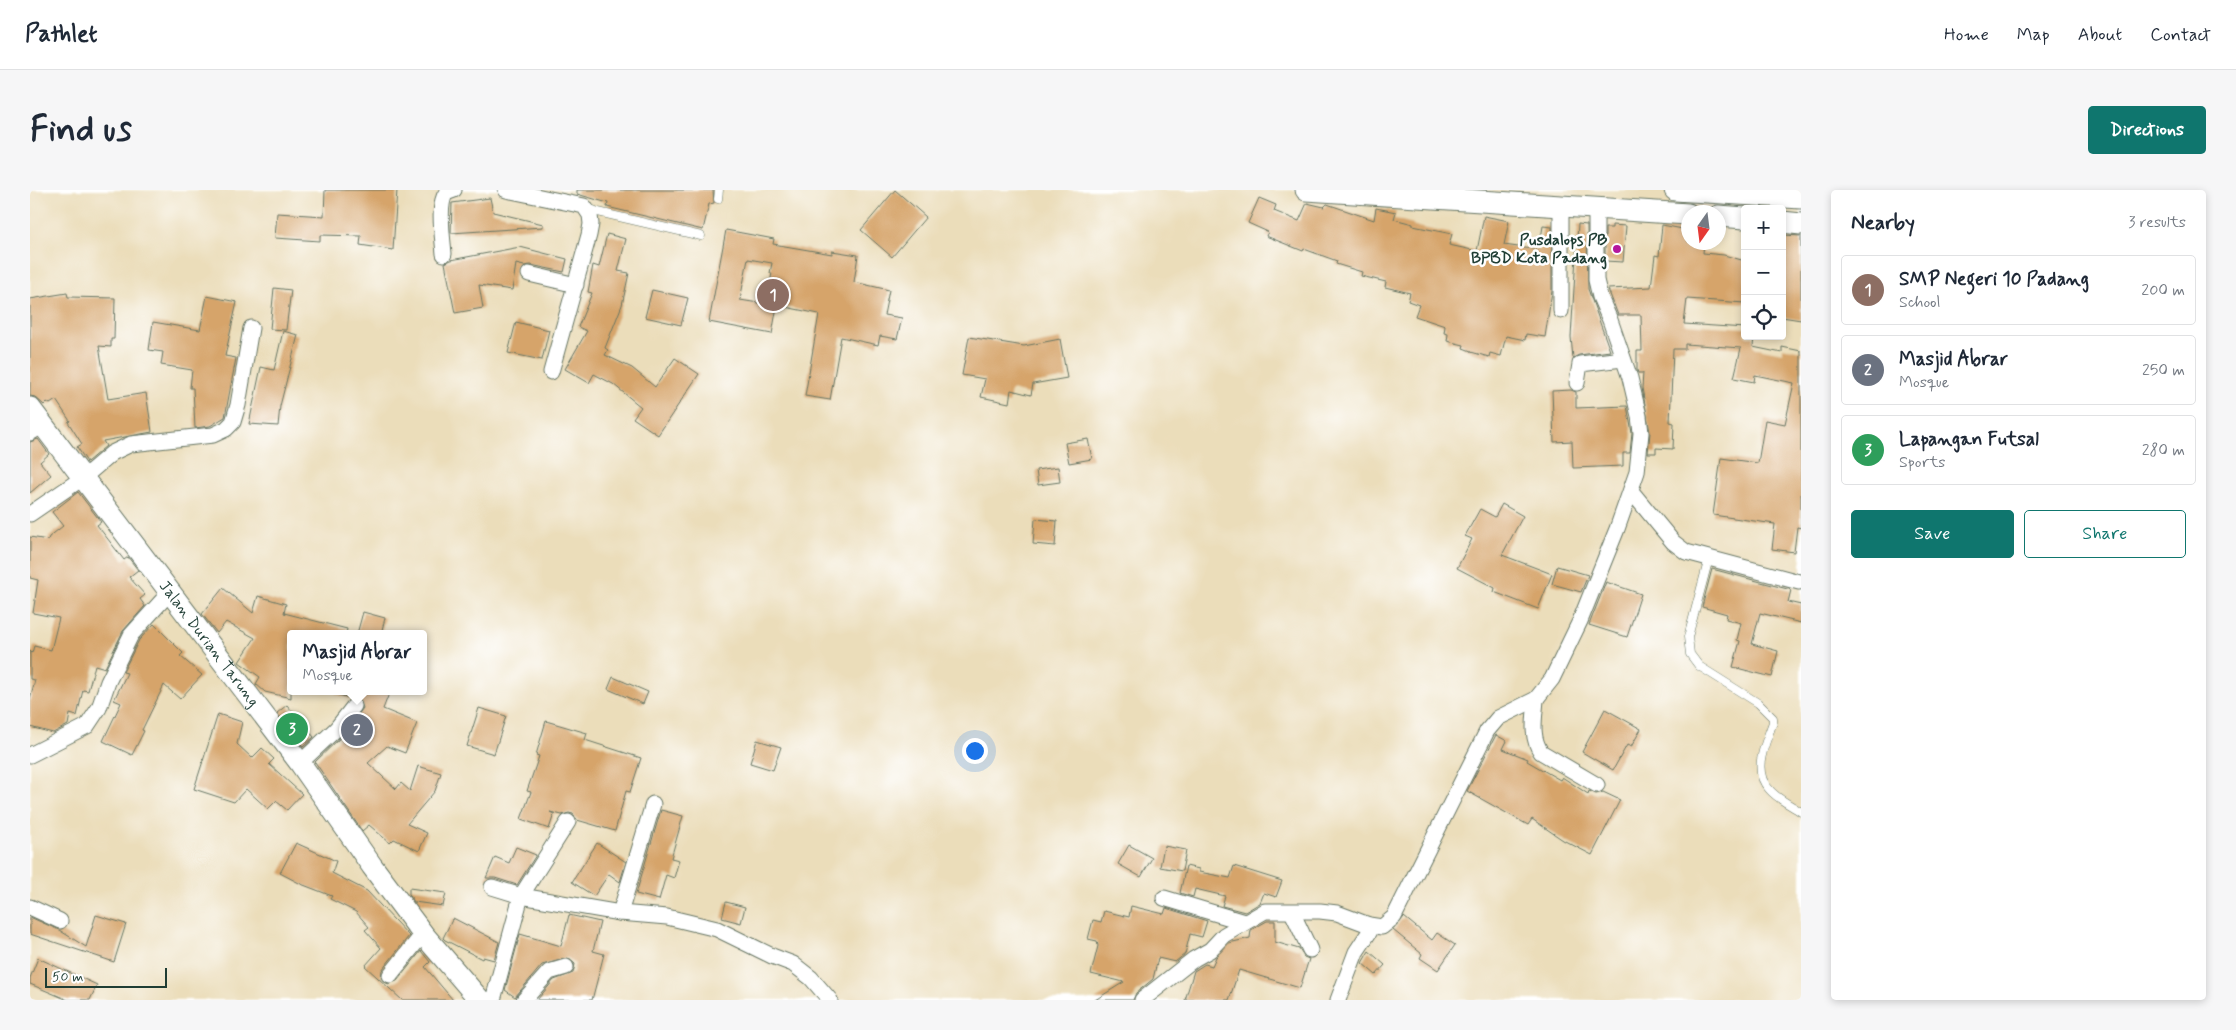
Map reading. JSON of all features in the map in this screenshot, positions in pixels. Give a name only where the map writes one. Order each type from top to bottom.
[{"type":"street","points":[[444,254],[442,227],[443,198],[446,193],[454,190]]},
{"type":"street","points":[[506,190],[577,200],[589,210],[591,224],[551,372]]},
{"type":"street","points":[[1306,190],[1562,199],[1596,208],[1681,214]]},
{"type":"street","points":[[1675,190],[1801,198]]},
{"type":"street","points":[[1561,311],[1562,199]]},
{"type":"street","points":[[1142,1000],[1194,958],[1210,950],[1224,936],[1233,932],[1244,922],[1265,911],[1337,912],[1370,925],[1382,927],[1394,917],[1487,731],[1498,718],[1536,699],[1552,679],[1564,658],[1631,490],[1637,472],[1641,433],[1639,416],[1624,359],[1600,297],[1596,280],[1596,208]]},
{"type":"street","points":[[1726,217],[1741,218]]},
{"type":"street","points":[[1786,222],[1801,224]]},
{"type":"street","points":[[529,274],[576,285]]},
{"type":"street","points":[[30,514],[84,477],[112,453],[131,444],[213,435],[226,429],[233,422],[238,405],[251,328]]},
{"type":"street","points":[[1576,383],[1580,364],[1624,359]]},
{"type":"street","name":"Jalan Durian Tarung","points":[[30,408],[36,430],[84,477],[300,763],[372,866],[424,934],[480,1000]]},
{"type":"street","points":[[1631,490],[1679,548],[1695,556],[1799,582]]},
{"type":"street","points":[[30,755],[87,726],[99,708],[108,682],[131,635],[170,593]]},
{"type":"street","points":[[1536,699],[1534,734],[1536,745],[1541,752],[1597,785]]},
{"type":"street","points":[[300,763],[336,729],[354,706]]},
{"type":"street","points":[[620,913],[653,804]]},
{"type":"street","points":[[493,1000],[521,896],[568,822]]},
{"type":"street","points":[[492,887],[521,896],[620,913],[667,917],[717,928],[772,956],[793,964],[811,978],[827,997]]},
{"type":"street","points":[[1164,898],[1244,922]]},
{"type":"street","points":[[30,907],[60,921]]},
{"type":"street","points":[[1292,912],[1310,950]]},
{"type":"street","points":[[1338,1000],[1356,952],[1370,932],[1370,925]]},
{"type":"street","points":[[390,975],[424,934]]},
{"type":"street","points":[[524,1000],[549,972],[566,967]]},
{"type":"lane","points":[[718,199],[719,190]]},
{"type":"lane","points":[[577,200],[598,212],[701,236]]},
{"type":"lane","points":[[1709,558],[1688,637],[1690,654],[1699,666],[1758,703],[1773,718],[1760,760],[1761,775],[1769,790],[1801,812]]},
{"type":"building","points":[[325,190],[397,190],[393,250],[360,245],[361,236],[320,235],[320,241],[275,238],[277,213],[324,216]]},
{"type":"building","points":[[577,190],[713,190],[714,203],[709,204],[703,230],[607,207],[608,203],[577,194]]},
{"type":"building","points":[[895,190],[926,217],[892,257],[861,230]]},
{"type":"building","points":[[490,198],[493,212],[543,224],[543,227],[451,233],[452,203]]},
{"type":"building","points":[[1259,198],[1276,205],[1274,211],[1299,221],[1307,203],[1324,207],[1327,204],[1374,220],[1376,208],[1396,212],[1394,219],[1413,224],[1413,226],[1452,234],[1449,245],[1477,251],[1484,216],[1509,221],[1504,245],[1539,250],[1543,226],[1552,227],[1552,291],[1545,337],[1526,334],[1525,340],[1506,336],[1501,356],[1490,353],[1489,357],[1471,352],[1463,348],[1464,345],[1447,341],[1448,334],[1444,333],[1445,326],[1415,316],[1419,305],[1408,301],[1410,293],[1385,287],[1386,282],[1361,276],[1362,272],[1336,264],[1337,261],[1304,249],[1303,251],[1266,236],[1268,232],[1248,223]]},
{"type":"building","points":[[1578,224],[1587,225],[1588,289],[1610,351],[1579,355],[1573,358],[1571,337]]},
{"type":"building","name":"Pusdalops PB BPBD Kota Padang","points":[[1612,225],[1626,226],[1623,262],[1605,261],[1605,228],[1612,228]]},
{"type":"building","points":[[1662,225],[1681,229],[1681,250],[1703,250],[1703,253],[1724,255],[1741,260],[1741,303],[1687,299],[1684,324],[1741,328],[1741,340],[1754,340],[1753,347],[1782,353],[1782,347],[1801,351],[1801,528],[1797,527],[1794,552],[1772,549],[1775,524],[1713,515],[1721,458],[1758,463],[1765,420],[1785,424],[1794,383],[1755,375],[1754,382],[1734,378],[1741,348],[1685,344],[1685,349],[1673,349],[1670,422],[1674,423],[1673,449],[1656,448],[1656,453],[1648,453],[1650,432],[1642,388],[1643,373],[1638,373],[1637,370],[1637,351],[1642,351],[1641,315],[1618,315],[1608,289],[1651,287],[1655,255],[1659,256]]},
{"type":"building","points":[[726,230],[774,239],[773,244],[832,254],[832,251],[858,255],[854,282],[889,290],[884,315],[902,318],[897,339],[880,336],[878,345],[841,337],[830,400],[805,396],[819,314],[766,303],[772,263],[748,259],[740,300],[777,306],[772,334],[709,322]]},
{"type":"building","points":[[607,234],[626,239],[618,271],[629,273],[622,305],[605,348],[608,350],[605,355],[632,368],[655,387],[675,358],[699,374],[658,435],[633,418],[641,407],[613,384],[594,374],[589,383],[565,369],[587,331],[578,327],[592,293],[588,292],[593,265],[599,267]]},
{"type":"building","points":[[1786,235],[1801,236],[1801,320],[1786,318]]},
{"type":"building","points":[[520,247],[567,259],[564,272],[516,264],[512,290],[479,285],[483,308],[455,313],[445,263],[451,260]]},
{"type":"building","points":[[274,288],[291,290],[286,330],[270,329]]},
{"type":"building","points":[[652,290],[688,298],[681,325],[645,317]]},
{"type":"building","points":[[67,293],[68,297],[115,298],[114,339],[111,339],[111,347],[99,346],[108,399],[146,393],[152,432],[103,441],[106,446],[87,462],[77,447],[82,444],[56,400],[50,404],[47,402],[44,405],[35,397],[30,396],[30,299]]},
{"type":"building","points":[[207,296],[237,302],[225,356],[236,358],[225,417],[210,426],[195,428],[193,388],[190,388],[192,370],[161,365],[163,352],[149,350],[153,322],[200,330]]},
{"type":"building","points":[[516,322],[549,330],[542,360],[508,353]]},
{"type":"building","points":[[283,331],[298,335],[280,406],[278,426],[249,424],[261,367],[274,370]]},
{"type":"building","points":[[969,337],[1024,346],[1060,339],[1067,378],[1033,384],[1031,395],[1011,390],[1009,403],[981,397],[985,379],[962,375]]},
{"type":"building","points":[[1571,390],[1576,392],[1576,408],[1627,406],[1632,433],[1630,453],[1623,453],[1623,466],[1573,468],[1572,441],[1554,442],[1552,391]]},
{"type":"building","points":[[38,439],[49,454],[40,462],[51,475],[30,493],[30,442]]},
{"type":"building","points":[[1088,439],[1092,459],[1069,463],[1065,443]]},
{"type":"building","points":[[1058,467],[1060,482],[1038,485],[1036,470]]},
{"type":"building","points":[[78,492],[101,522],[97,525],[124,560],[128,557],[138,570],[129,577],[145,595],[140,599],[145,606],[123,631],[105,668],[95,665],[88,691],[83,690],[77,716],[70,714],[68,725],[53,733],[30,727],[30,699],[35,680],[30,679],[30,651],[32,653],[34,646],[51,650],[59,618],[33,613],[38,580],[30,578],[30,537],[48,540],[49,537],[63,526],[52,512]]},
{"type":"building","points":[[1502,504],[1523,516],[1502,555],[1552,574],[1538,609],[1494,592],[1495,588],[1457,568],[1472,539],[1465,536],[1480,509],[1495,517]]},
{"type":"building","points":[[1035,519],[1057,521],[1055,546],[1033,544]]},
{"type":"building","points":[[1557,566],[1588,575],[1581,592],[1552,584]]},
{"type":"building","points":[[1712,569],[1791,590],[1788,602],[1801,605],[1801,623],[1760,613],[1752,644],[1778,651],[1772,677],[1733,667],[1740,641],[1737,640],[1741,623],[1726,619],[1727,614],[1702,607]]},
{"type":"building","points":[[1606,582],[1641,594],[1627,637],[1589,625]]},
{"type":"building","points":[[223,588],[253,613],[258,596],[286,604],[284,613],[347,629],[287,630],[287,695],[291,695],[291,698],[265,692],[256,684],[260,677],[239,662],[255,638],[226,622],[217,633],[202,614]]},
{"type":"building","points":[[363,612],[385,618],[382,630],[358,630]]},
{"type":"building","points":[[154,624],[183,653],[180,656],[202,675],[180,699],[164,685],[132,755],[103,741],[121,703],[114,700],[127,673],[123,672],[139,640]]},
{"type":"building","points":[[613,677],[648,692],[643,704],[608,689]]},
{"type":"building","points":[[339,695],[388,695],[383,709],[417,723],[405,753],[387,746],[368,763],[396,789],[401,783],[410,791],[418,766],[441,773],[435,791],[407,824],[427,833],[419,851],[394,839],[390,843],[369,825],[362,831],[315,762],[343,735],[363,708],[359,698],[349,698]]},
{"type":"building","points":[[287,705],[314,737],[303,747],[277,713]]},
{"type":"building","points":[[479,708],[506,716],[494,754],[467,746]]},
{"type":"building","points":[[1605,709],[1641,729],[1631,747],[1627,745],[1613,770],[1582,752]]},
{"type":"building","points":[[218,714],[242,722],[237,744],[252,758],[262,748],[274,759],[269,764],[302,794],[287,810],[276,801],[268,809],[246,789],[234,802],[194,789]]},
{"type":"building","points":[[546,721],[587,733],[585,740],[641,758],[630,792],[626,791],[615,831],[577,820],[573,814],[569,813],[562,815],[550,812],[554,814],[549,829],[521,819],[531,792],[527,791],[539,756],[536,755]]},
{"type":"building","points":[[1496,735],[1507,741],[1503,749],[1528,759],[1527,761],[1560,780],[1562,777],[1588,794],[1589,791],[1596,794],[1603,792],[1620,800],[1592,855],[1563,840],[1532,819],[1528,825],[1467,791]]},
{"type":"building","points":[[757,740],[781,747],[773,770],[750,763]]},
{"type":"building","points":[[661,810],[683,816],[671,858],[679,860],[674,878],[666,875],[659,900],[636,894]]},
{"type":"building","points":[[296,843],[336,861],[332,873],[367,891],[409,936],[382,970],[381,978],[384,982],[389,984],[397,981],[421,951],[430,962],[425,967],[453,1000],[402,1000],[365,966],[381,948],[365,930],[369,927],[356,912],[330,899],[332,896],[301,884],[280,873]]},
{"type":"building","points":[[597,843],[626,862],[620,882],[609,874],[594,896],[572,882]]},
{"type":"building","points":[[1129,845],[1152,858],[1141,877],[1118,864]]},
{"type":"building","points":[[1164,846],[1186,850],[1182,871],[1160,867]]},
{"type":"building","points":[[516,847],[536,855],[517,885],[495,878],[486,878],[495,857],[509,863]]},
{"type":"building","points":[[1186,866],[1199,869],[1199,872],[1230,878],[1234,866],[1282,881],[1276,897],[1264,893],[1260,903],[1245,912],[1222,906],[1225,896],[1195,889],[1193,897],[1180,893]]},
{"type":"building","points":[[409,888],[446,893],[443,906],[414,902],[409,894]]},
{"type":"building","points":[[726,902],[745,907],[741,923],[722,918]]},
{"type":"building","points":[[1131,906],[1164,914],[1166,908],[1207,921],[1202,937],[1190,934],[1185,954],[1175,962],[1158,958],[1153,979],[1136,993],[1133,1000],[1095,1000],[1124,982],[1091,974],[1098,946],[1097,941],[1088,939],[1093,920],[1101,922],[1104,911],[1129,917]]},
{"type":"building","points":[[96,915],[126,924],[114,962],[30,934],[30,917],[59,930],[86,947]]},
{"type":"building","points":[[569,915],[600,922],[593,951],[604,954],[592,1000],[537,1000],[554,980],[573,973],[575,964],[568,958],[542,965],[515,997],[505,990],[520,934],[561,946]]},
{"type":"building","points":[[1404,917],[1432,940],[1437,933],[1455,945],[1438,970],[1420,958],[1422,954],[1393,930]]},
{"type":"building","points":[[453,918],[499,942],[494,960],[483,957],[482,959],[443,938]]},
{"type":"building","points":[[1267,921],[1275,921],[1275,942],[1299,949],[1304,957],[1309,959],[1300,988],[1239,970],[1229,1000],[1185,1000],[1194,971],[1205,964],[1212,966],[1216,957],[1229,943],[1250,938],[1251,930]]},
{"type":"building","points":[[1369,951],[1385,965],[1376,975],[1362,963]]},
{"type":"building","points":[[38,958],[97,985],[90,1000],[68,1000],[30,984],[30,978]]},
{"type":"place","name":"Pusdalops PB BPBD Kota Padang","points":[[1617,249]]},
{"type":"place","name":"SMP Negeri 10 Padang","points":[[773,295]]},
{"type":"place","name":"Lapangan Futsal","points":[[292,729]]},
{"type":"place","name":"Masjid Abrar","points":[[357,730]]}]
